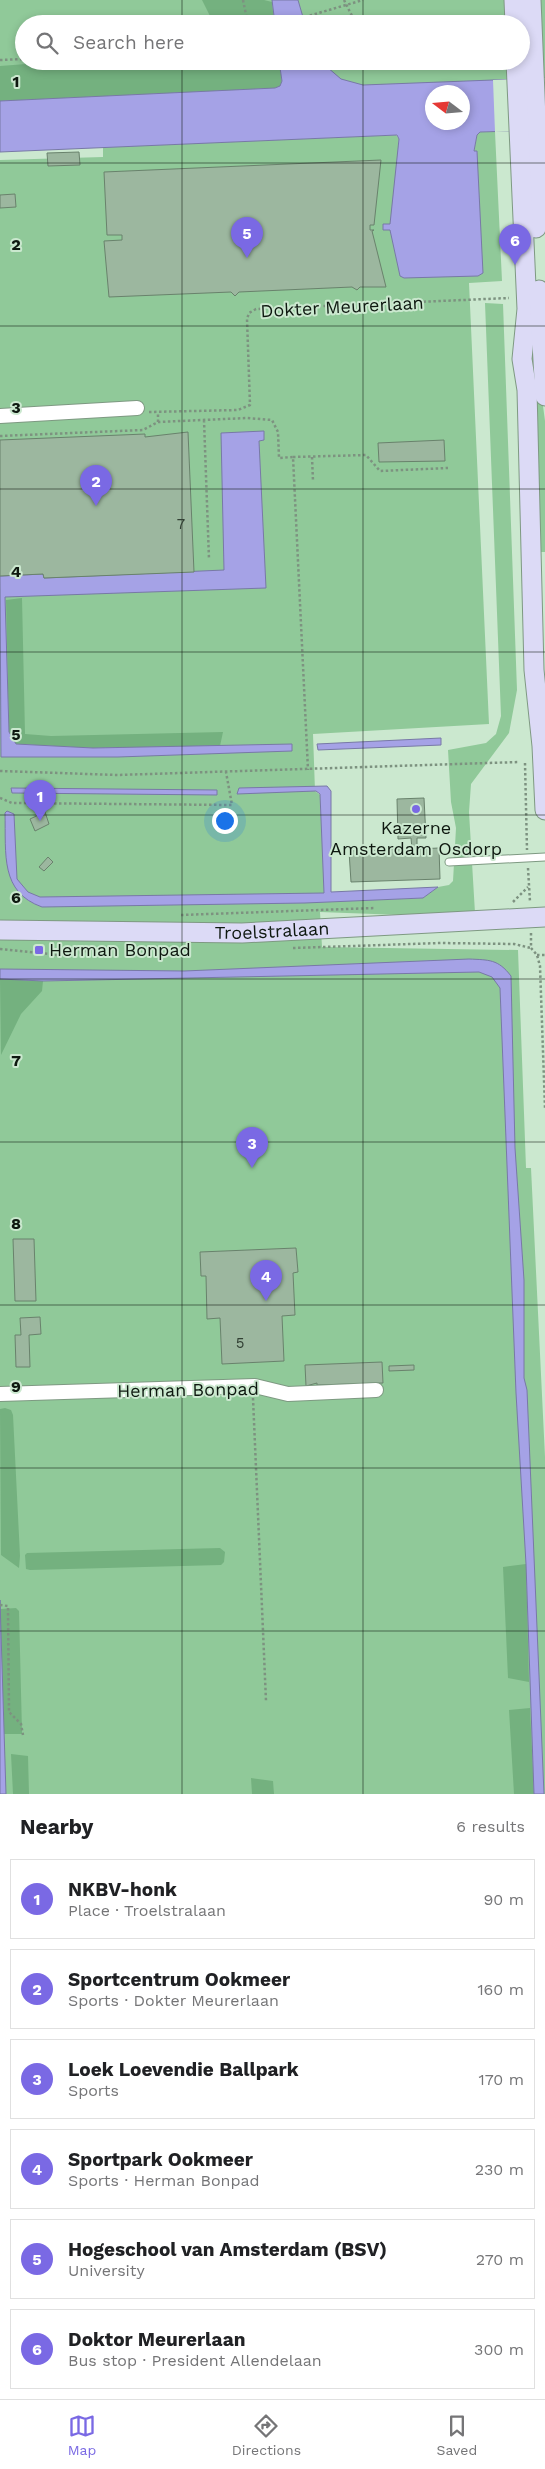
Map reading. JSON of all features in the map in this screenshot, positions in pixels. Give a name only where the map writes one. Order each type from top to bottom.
[{"type":"main road","points":[[514,0],[515,15]]},
{"type":"main road","points":[[530,16],[532,0]]},
{"type":"main road","points":[[523,73],[535,200],[537,333],[545,396]]},
{"type":"main road","points":[[537,333],[522,359],[527,390],[541,621],[535,687],[542,746],[545,810]]},
{"type":"main road","name":"Troelstralaan","points":[[0,930],[242,933],[545,917]]},
{"type":"street","points":[[0,416],[137,408]]},
{"type":"street","name":"Herman Bonpad","points":[[0,1394],[253,1386],[288,1394],[376,1390]]},
{"type":"lane","points":[[449,862],[545,857]]},
{"type":"path","points":[[243,0],[246,15]]},
{"type":"path","points":[[344,0],[351,15]]},
{"type":"path","points":[[312,15],[363,0]]},
{"type":"path","points":[[0,60],[15,59]]},
{"type":"path","name":"Dokter Meurerlaan","points":[[137,408],[146,412],[238,410],[250,405],[247,319],[249,313],[256,309],[509,298]]},
{"type":"path","points":[[158,412],[158,422]]},
{"type":"path","points":[[204,420],[209,558]]},
{"type":"path","points":[[0,436],[143,430],[158,422],[272,420],[278,432],[279,458],[366,455],[380,470],[448,468]]},
{"type":"path","points":[[293,457],[308,770]]},
{"type":"path","points":[[312,457],[313,481]]},
{"type":"path","points":[[0,771],[118,775],[519,762]]},
{"type":"path","points":[[0,798],[12,802],[232,805],[226,772]]},
{"type":"path","points":[[508,905],[516,900],[529,886]]},
{"type":"path","name":"Troelstralaan","points":[[175,915],[381,908]]},
{"type":"path","points":[[538,955],[545,955]]},
{"type":"path","points":[[540,966],[545,1108]]},
{"type":"path","points":[[253,1386],[266,1701]]},
{"type":"path","points":[[2,1605],[8,1606],[9,1712],[21,1724],[24,1734]]},
{"type":"green space","points":[[0,0],[545,0],[545,96],[470,93],[470,85],[425,85],[425,92],[0,115]]},
{"type":"green space","points":[[202,0],[264,0],[272,2],[273,15],[210,15]]},
{"type":"green space","points":[[15,65],[15,70],[280,70],[282,81],[280,86],[275,88],[0,101],[0,66]]},
{"type":"green space","points":[[480,132],[495,132],[502,281],[469,283],[489,724],[313,734],[315,791],[320,795],[325,893],[320,902],[423,898],[438,887],[449,885],[453,881],[456,828],[451,802],[448,750],[486,743],[496,734],[501,716],[485,303],[503,304],[517,690],[509,733],[471,784],[469,812],[475,913],[428,916],[320,912],[322,947],[518,950],[526,1168],[531,1168],[545,1457],[545,1794],[0,1794],[0,160],[103,157],[103,147],[396,135],[399,139],[398,146],[474,151],[477,135]]},
{"type":"green space","points":[[535,346],[545,421],[545,552],[540,552],[529,351]]},
{"type":"green space","points":[[22,598],[25,734],[51,736],[223,732],[220,746],[93,748],[16,744],[9,732],[6,600]]},
{"type":"green space","points":[[0,979],[43,981],[42,991],[21,1014],[1,1055]]},
{"type":"green space","points":[[0,1409],[11,1410],[13,1415],[19,1568],[1,1555]]},
{"type":"green space","points":[[220,1548],[225,1552],[224,1562],[221,1565],[26,1569],[25,1555],[27,1553]]},
{"type":"green space","points":[[526,1564],[529,1682],[508,1678],[503,1567]]},
{"type":"green space","points":[[16,1608],[19,1611],[22,1734],[4,1734],[0,1609]]},
{"type":"green space","points":[[530,1708],[534,1794],[514,1794],[509,1710]]},
{"type":"green space","points":[[11,1754],[28,1756],[29,1794],[13,1794]]},
{"type":"green space","points":[[251,1778],[273,1781],[274,1794],[252,1794]]},
{"type":"shaded area","points":[[272,0],[298,0],[302,15],[274,15]]},
{"type":"shaded area","points":[[280,70],[330,70],[341,79],[363,85],[545,78],[545,130],[480,132],[477,135],[474,151],[477,151],[483,273],[478,276],[404,278],[400,276],[390,230],[383,230],[383,224],[390,224],[399,139],[397,135],[0,152],[0,101],[275,88],[280,86],[282,81]]},
{"type":"shaded area","points":[[264,431],[264,440],[259,441],[266,588],[5,597],[9,732],[16,744],[93,748],[292,744],[292,751],[118,757],[1,757],[0,576],[43,574],[44,578],[224,570],[221,433]]},
{"type":"shaded area","points":[[441,738],[441,745],[318,750],[317,744]]},
{"type":"shaded area","points":[[327,786],[331,791],[331,892],[438,887],[423,898],[305,903],[42,907],[28,900],[19,892],[12,882],[8,870],[5,843],[5,813],[7,811],[14,814],[17,879],[28,892],[40,897],[324,893],[320,794],[316,791],[237,794],[239,788]]},
{"type":"shaded area","points":[[11,788],[217,790],[217,795],[12,793]]},
{"type":"shaded area","points":[[469,959],[497,963],[511,976],[515,1148],[524,1280],[524,1378],[527,1390],[544,1794],[534,1794],[526,1564],[516,1393],[500,988],[492,977],[479,972],[43,981],[0,979],[0,969],[184,971]]},
{"type":"shaded area","points":[[0,1600],[6,1794],[0,1794]]},
{"type":"pier","points":[[545,78],[545,130],[495,132],[493,80]]},
{"type":"building","points":[[79,152],[80,165],[48,166],[47,153]]},
{"type":"building","points":[[381,160],[374,225],[370,225],[370,230],[374,230],[372,231],[386,287],[360,287],[357,290],[352,287],[239,292],[235,296],[231,292],[109,297],[104,241],[122,240],[122,235],[107,235],[104,172]]},
{"type":"building","points":[[15,194],[16,207],[0,208],[0,195]]},
{"type":"building","points":[[188,432],[194,572],[44,578],[43,574],[0,576],[0,440],[145,434],[145,437]]},
{"type":"building","points":[[444,440],[445,461],[379,462],[378,443]]},
{"type":"building","points":[[424,798],[426,838],[417,838],[417,849],[439,848],[440,879],[351,882],[349,851],[412,849],[411,838],[398,839],[397,799]]},
{"type":"building","points":[[45,812],[49,824],[35,831],[30,819]]},
{"type":"building","points":[[48,857],[53,862],[44,871],[39,867]]},
{"type":"building","points":[[13,1239],[34,1239],[36,1301],[15,1301]]},
{"type":"building","points":[[296,1248],[298,1272],[293,1273],[295,1315],[282,1316],[284,1361],[222,1364],[220,1318],[207,1319],[206,1276],[201,1276],[200,1252]]},
{"type":"building","points":[[40,1317],[41,1334],[29,1335],[30,1367],[16,1367],[15,1335],[21,1335],[20,1318]]},
{"type":"building","points":[[382,1362],[383,1383],[317,1385],[317,1383],[306,1386],[305,1365]]},
{"type":"building","points":[[414,1365],[414,1370],[389,1371],[389,1366]]},
{"type":"place","name":"Hogeschool van Amsterdam (BSV)","points":[[247,258]]},
{"type":"place","name":"Doktor Meurerlaan","points":[[515,265]]},
{"type":"place","name":"Sportcentrum Ookmeer","points":[[96,506]]},
{"type":"place","name":"Kazerne Amsterdam Osdorp","points":[[416,809]]},
{"type":"place","name":"NKBV-honk","points":[[40,821]]},
{"type":"place","name":"Herman Bonpad","points":[[39,950]]},
{"type":"place","name":"Loek Loevendie Ballpark","points":[[252,1168]]},
{"type":"place","name":"Sportpark Ookmeer","points":[[266,1301]]}]
